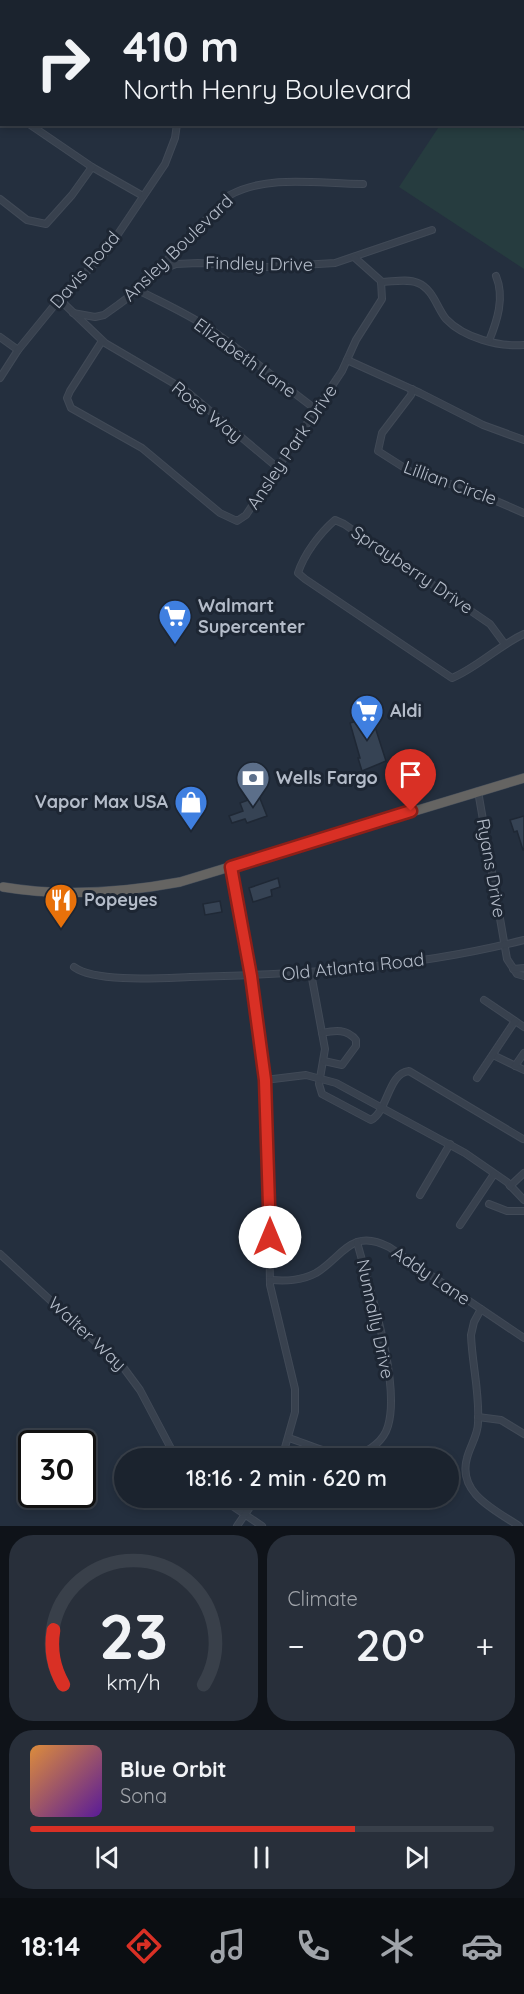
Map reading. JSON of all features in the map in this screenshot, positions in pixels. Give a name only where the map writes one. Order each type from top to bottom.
[{"type":"highway","points":[[1,891],[47,893],[125,891],[180,882],[478,790],[524,778]]},
{"type":"street","points":[[32,126],[92,167],[143,196]]},
{"type":"street","name":"Davis Road","points":[[0,378],[18,350],[59,299],[106,252],[165,164],[175,138],[177,126]]},
{"type":"street","points":[[0,199],[27,220],[46,224],[72,195],[92,167]]},
{"type":"street","name":"Ansley Boulevard","points":[[73,313],[95,317],[104,315],[138,290],[211,213],[230,195],[242,189],[278,183],[363,184]]},
{"type":"street","name":"Findley Drive","points":[[154,272],[176,264],[298,266],[335,263],[432,230]]},
{"type":"street","points":[[354,257],[381,282],[418,283],[426,289],[451,323],[470,334],[505,345],[524,345]]},
{"type":"street","points":[[489,341],[498,319],[500,303],[496,276]]},
{"type":"street","name":"Ansley Park Drive","points":[[102,341],[70,391],[67,398],[71,408],[142,448],[230,519],[237,520],[246,515],[318,411],[356,340],[382,299],[381,282]]},
{"type":"street","name":"Elizabeth Lane","points":[[138,290],[205,326],[249,356],[260,369],[318,411]]},
{"type":"street","points":[[59,299],[102,341]]},
{"type":"street","points":[[0,337],[18,350]]},
{"type":"street","name":"Rose Way","points":[[102,341],[185,390],[278,468]]},
{"type":"street","points":[[347,360],[412,389],[483,425],[524,440]]},
{"type":"street","name":"Lillian Circle","points":[[412,389],[411,395],[382,433],[378,451],[411,472],[473,491],[524,513]]},
{"type":"street","name":"Sprayberry Drive","points":[[504,643],[490,624],[335,520],[326,528],[301,563],[298,573],[305,579],[452,678],[464,673],[504,643],[524,634]]},
{"type":"street","name":"Ryans Drive","points":[[478,790],[504,945],[508,964],[513,969]]},
{"type":"street","points":[[231,867],[251,976],[265,1080],[270,1281],[295,1389],[295,1412],[286,1448]]},
{"type":"street","name":"Old Atlanta Road","points":[[74,967],[85,972],[133,980],[311,973],[381,967],[524,940]]},
{"type":"street","points":[[513,969],[524,968]]},
{"type":"street","points":[[513,969],[519,975],[524,976]]},
{"type":"street","points":[[311,973],[325,1049],[320,1090],[322,1094],[369,1120],[376,1117],[399,1076],[409,1071],[523,1138]]},
{"type":"street","points":[[484,1000],[524,1027]]},
{"type":"street","points":[[477,1078],[515,1021]]},
{"type":"street","points":[[322,1033],[346,1032],[355,1038],[357,1043],[342,1065],[324,1061]]},
{"type":"street","points":[[515,1066],[524,1053]]},
{"type":"street","points":[[493,1055],[524,1070]]},
{"type":"street","points":[[265,1080],[306,1074],[336,1083],[450,1144],[510,1186],[524,1200]]},
{"type":"street","points":[[420,1195],[450,1144]]},
{"type":"street","points":[[510,1186],[524,1173]]},
{"type":"street","points":[[460,1225],[494,1174]]},
{"type":"street","points":[[489,1204],[507,1211],[524,1211]]},
{"type":"street","points":[[270,1281],[291,1281],[310,1276],[323,1268],[344,1248],[357,1242]]},
{"type":"street","name":"Addy Lane","points":[[357,1242],[376,1242],[389,1247],[524,1338]]},
{"type":"street","name":"Nunnally Drive","points":[[289,1438],[340,1454],[354,1455],[375,1446],[388,1427],[390,1414],[388,1361],[357,1242]]},
{"type":"street","name":"Walter Way","points":[[0,1254],[123,1367],[140,1390],[171,1448]]},
{"type":"street","points":[[481,1309],[474,1322],[471,1335],[478,1417],[477,1430],[466,1463],[468,1483],[481,1500],[519,1526]]},
{"type":"street","points":[[478,1417],[501,1420],[524,1434]]},
{"type":"street","points":[[235,1508],[262,1526]]},
{"type":"street","points":[[237,1526],[250,1508]]},
{"type":"green space","points":[[439,126],[516,126],[524,131],[524,269],[399,187]]},
{"type":"building","name":"Aldi","points":[[369,708],[386,761],[362,771],[350,723],[364,719],[362,711]]},
{"type":"building","name":"Wells Fargo","points":[[259,796],[267,816],[247,823],[245,819],[232,823],[229,816],[243,811],[240,803]]},
{"type":"building","points":[[524,816],[523,850],[517,831],[514,832],[510,820]]},
{"type":"building","points":[[278,878],[280,887],[271,890],[272,896],[253,902],[249,888]]},
{"type":"building","points":[[220,901],[222,912],[205,915],[203,904]]},
{"type":"place","name":"Walmart Supercenter","points":[[175,645]]},
{"type":"place","name":"Aldi","points":[[367,740]]},
{"type":"place","name":"Wells Fargo","points":[[253,807]]},
{"type":"place","name":"Vapor Max USA","points":[[191,831]]},
{"type":"place","name":"Popeyes","points":[[61,929]]},
{"type":"route","points":[[270,1237],[265,1080],[251,976],[231,867],[411,811]]}]
